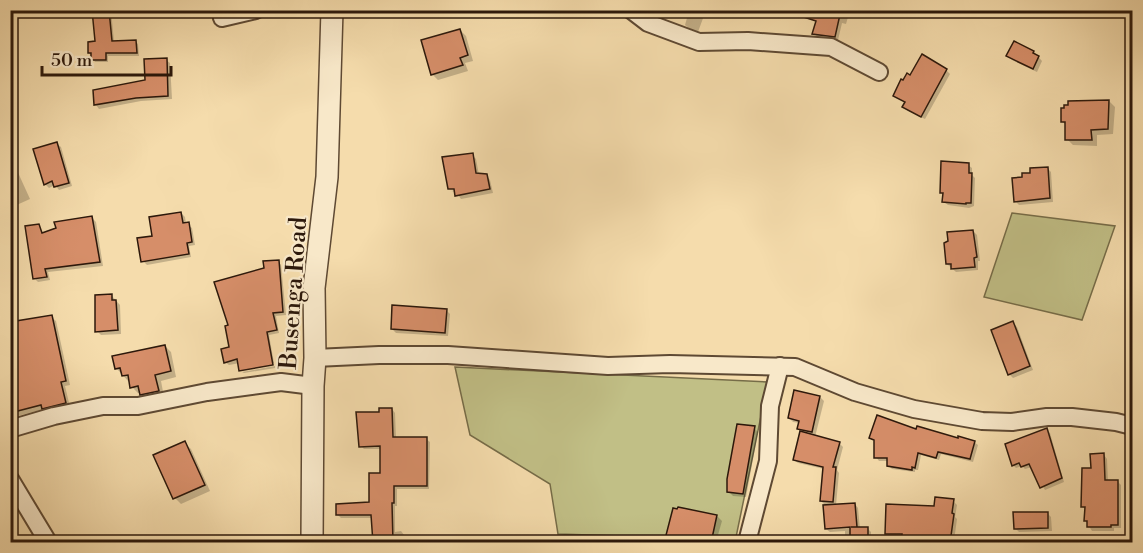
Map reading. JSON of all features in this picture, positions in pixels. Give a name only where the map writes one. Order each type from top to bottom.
[{"type":"street","points":[[222,18],[256,10]]},
{"type":"street","name":"Busenga Road","points":[[312,543],[314,288],[327,177],[332,10]]},
{"type":"street","points":[[631,10],[648,23],[699,42],[748,41],[831,47],[879,72]]},
{"type":"street","points":[[315,358],[448,355],[608,366],[670,364],[795,366],[855,392],[914,409],[971,419],[1012,422],[1047,417],[1072,417],[1132,426]]},
{"type":"street","points":[[747,543],[768,461],[770,406],[780,366]]},
{"type":"street","points":[[10,429],[54,416],[103,406],[138,406],[207,392],[281,382],[313,386]]},
{"type":"street","points":[[10,479],[17,504],[48,543]]},
{"type":"shaded area","points":[[1012,213],[1115,226],[1082,320],[984,297]]},
{"type":"shaded area","points":[[455,367],[768,382],[735,542],[623,542],[622,536],[558,534],[550,484],[470,435]]},
{"type":"building","points":[[92,10],[109,10],[112,41],[136,40],[137,53],[106,53],[106,60],[91,60],[91,53],[88,53],[88,42],[95,41]]},
{"type":"building","points":[[791,10],[841,10],[835,37],[812,34],[816,21],[791,13]]},
{"type":"building","points":[[460,29],[468,55],[460,58],[463,65],[431,75],[421,40]]},
{"type":"building","points":[[1014,41],[1039,56],[1033,69],[1006,56]]},
{"type":"building","points":[[922,54],[947,69],[921,117],[902,107],[905,102],[893,96],[901,79],[903,80],[907,73],[910,75]]},
{"type":"building","points":[[167,58],[168,96],[136,98],[94,105],[93,90],[145,80],[144,59]]},
{"type":"building","points":[[1109,100],[1108,129],[1091,130],[1092,140],[1065,140],[1065,122],[1061,122],[1061,108],[1068,105],[1068,101]]},
{"type":"building","points":[[57,142],[69,183],[54,187],[52,181],[44,185],[33,149]]},
{"type":"building","points":[[473,153],[476,173],[487,174],[490,189],[455,196],[454,189],[448,189],[442,157]]},
{"type":"building","points":[[941,161],[969,163],[969,173],[972,173],[971,203],[942,202]]},
{"type":"building","points":[[1048,167],[1050,198],[1014,202],[1012,178],[1022,177],[1022,173],[1030,173],[1030,168]]},
{"type":"building","points":[[181,212],[183,223],[189,222],[192,242],[187,243],[189,254],[141,262],[137,238],[152,236],[149,217]]},
{"type":"building","points":[[92,216],[100,262],[45,269],[47,277],[33,279],[25,226],[39,224],[42,233],[56,228],[54,222]]},
{"type":"building","points":[[973,230],[977,257],[974,258],[975,267],[951,269],[951,264],[946,264],[944,243],[948,241],[947,232]]},
{"type":"building","points":[[279,260],[283,312],[273,313],[277,330],[267,332],[273,365],[239,371],[237,359],[224,363],[221,349],[229,347],[225,326],[228,325],[214,282],[264,268],[263,261]]},
{"type":"building","points":[[112,294],[112,300],[116,300],[118,330],[95,332],[95,295]]},
{"type":"building","points":[[392,305],[447,309],[445,333],[391,329]]},
{"type":"building","points":[[52,315],[66,381],[61,382],[66,403],[42,409],[41,405],[10,413],[10,322]]},
{"type":"building","points":[[1013,321],[1030,366],[1008,375],[991,330]]},
{"type":"building","points":[[165,345],[171,371],[155,375],[159,391],[140,395],[138,386],[130,388],[128,375],[122,376],[120,368],[115,369],[112,356]]},
{"type":"building","points":[[794,390],[820,396],[812,432],[797,429],[799,421],[788,418]]},
{"type":"building","points":[[379,408],[392,408],[393,437],[427,437],[427,486],[394,486],[393,543],[373,543],[371,515],[336,515],[336,504],[369,502],[369,473],[380,473],[380,446],[359,447],[356,412],[379,412]]},
{"type":"building","points":[[877,415],[916,429],[917,426],[975,441],[970,459],[938,452],[936,458],[918,453],[915,468],[912,467],[912,470],[887,466],[887,458],[874,458],[874,440],[869,438]]},
{"type":"building","points":[[737,424],[755,426],[743,494],[727,492],[727,479]]},
{"type":"building","points":[[1047,428],[1062,478],[1040,488],[1029,464],[1021,467],[1019,463],[1012,466],[1005,444]]},
{"type":"building","points":[[800,431],[840,442],[833,467],[836,467],[833,502],[820,501],[823,467],[793,460]]},
{"type":"building","points":[[185,441],[205,485],[173,499],[153,455]]},
{"type":"building","points":[[1104,453],[1105,480],[1118,480],[1118,525],[1087,527],[1087,521],[1084,521],[1085,507],[1081,507],[1082,468],[1091,468],[1090,454]]},
{"type":"building","points":[[935,497],[954,499],[950,543],[901,543],[902,534],[885,534],[886,504],[934,506]]},
{"type":"building","points":[[855,503],[857,527],[868,527],[868,543],[850,543],[850,527],[825,529],[823,505]]},
{"type":"building","points":[[673,508],[717,515],[711,543],[664,543]]},
{"type":"building","points":[[1013,512],[1048,512],[1048,528],[1014,529]]}]
